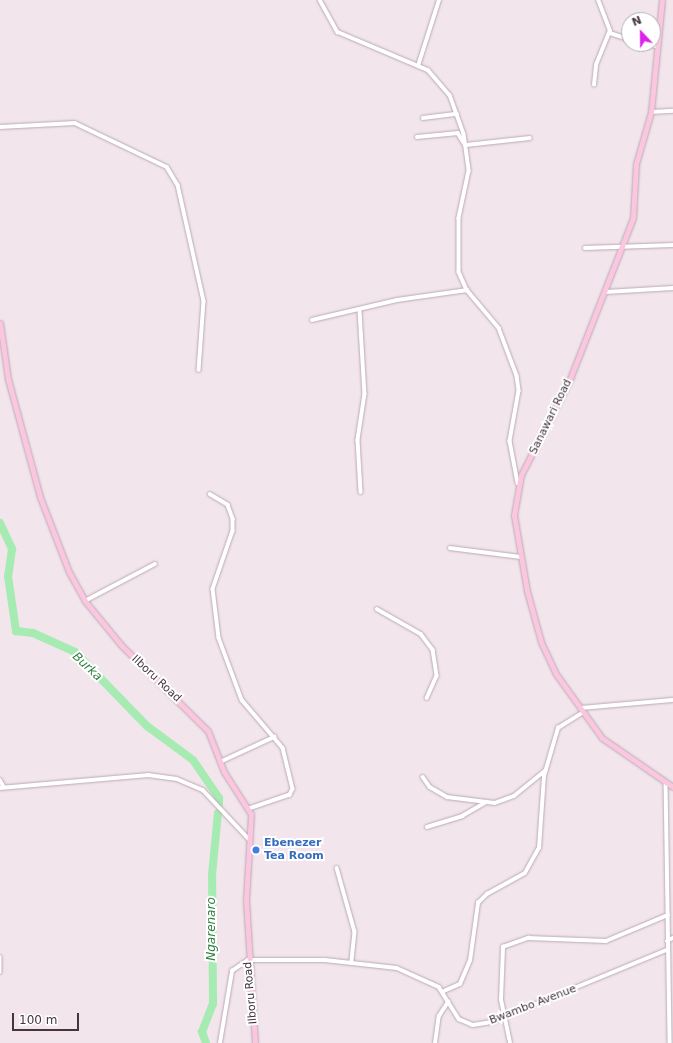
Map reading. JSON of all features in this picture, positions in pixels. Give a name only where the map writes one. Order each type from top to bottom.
[{"type":"street","points":[[320,0],[338,32],[428,70],[450,95],[466,145],[469,171],[457,247],[459,272],[467,290],[499,328],[516,376],[519,390],[510,441],[518,483]]},
{"type":"street","points":[[418,66],[439,0]]},
{"type":"street","points":[[594,85],[596,65],[610,33],[598,0]]},
{"type":"street","name":"Sanawari Road","points":[[660,12],[662,0]]},
{"type":"street","points":[[610,33],[621,36]]},
{"type":"street","name":"Sanawari Road","points":[[656,52],[651,112],[636,164],[633,218],[606,292],[546,430],[518,483],[514,516],[520,557],[544,651],[580,710],[606,743],[673,786]]},
{"type":"street","points":[[651,112],[673,111]]},
{"type":"street","points":[[423,118],[457,114]]},
{"type":"street","points":[[0,127],[75,123],[168,168],[178,185],[204,301],[199,370]]},
{"type":"street","points":[[417,137],[458,133],[466,145]]},
{"type":"street","points":[[466,145],[530,138]]},
{"type":"street","points":[[585,248],[622,248],[673,245]]},
{"type":"street","points":[[606,292],[673,288]]},
{"type":"street","points":[[312,320],[360,311],[397,300],[467,290]]},
{"type":"street","points":[[360,311],[365,394],[358,440],[361,492]]},
{"type":"street","name":"Ilboru Road","points":[[0,323],[8,379],[47,519],[85,601],[143,669],[205,726],[220,762],[249,810],[249,839],[246,881],[248,960],[255,1043]]},
{"type":"street","points":[[210,494],[228,505],[233,519],[233,531],[214,589],[219,638],[242,700],[283,748],[292,794],[249,810]]},
{"type":"street","points":[[450,548],[520,557]]},
{"type":"street","points":[[85,601],[155,564]]},
{"type":"street","points":[[377,609],[421,634],[433,650],[438,676],[427,698]]},
{"type":"street","points":[[220,1043],[232,971],[248,960],[352,962],[408,971],[444,991],[460,984],[470,961],[478,903],[487,894],[526,872],[539,848],[547,769],[559,726],[580,710],[673,700]]},
{"type":"street","points":[[220,762],[274,737]]},
{"type":"street","points":[[422,777],[430,787],[447,797],[495,803],[514,796],[547,769]]},
{"type":"street","points":[[0,780],[2,788],[148,775],[177,779],[202,790],[249,839]]},
{"type":"street","points":[[666,782],[668,915],[667,950],[671,1005],[670,1043]]},
{"type":"street","points":[[427,826],[462,816],[486,802]]},
{"type":"street","points":[[337,868],[355,932],[352,962]]},
{"type":"street","points":[[510,1043],[501,994],[503,947],[528,938],[606,941],[668,915]]},
{"type":"street","points":[[667,941],[673,938]]},
{"type":"street","name":"Bwambo Avenue","points":[[444,991],[448,1002],[459,1018],[473,1026],[505,1017],[667,950]]},
{"type":"street","points":[[0,957],[0,972]]},
{"type":"street","points":[[435,1043],[439,1016],[448,1002]]},
{"type":"waterway","name":"Burka","points":[[0,523],[12,549],[8,576],[16,631],[33,633],[75,652],[147,726],[193,760],[219,798],[219,804]]},
{"type":"waterway","name":"Ngarenaro","points":[[206,1043],[202,1032],[213,1004],[212,875],[218,813]]},
{"type":"place","name":"Ebenezer Tea Room","points":[[256,850]]}]
